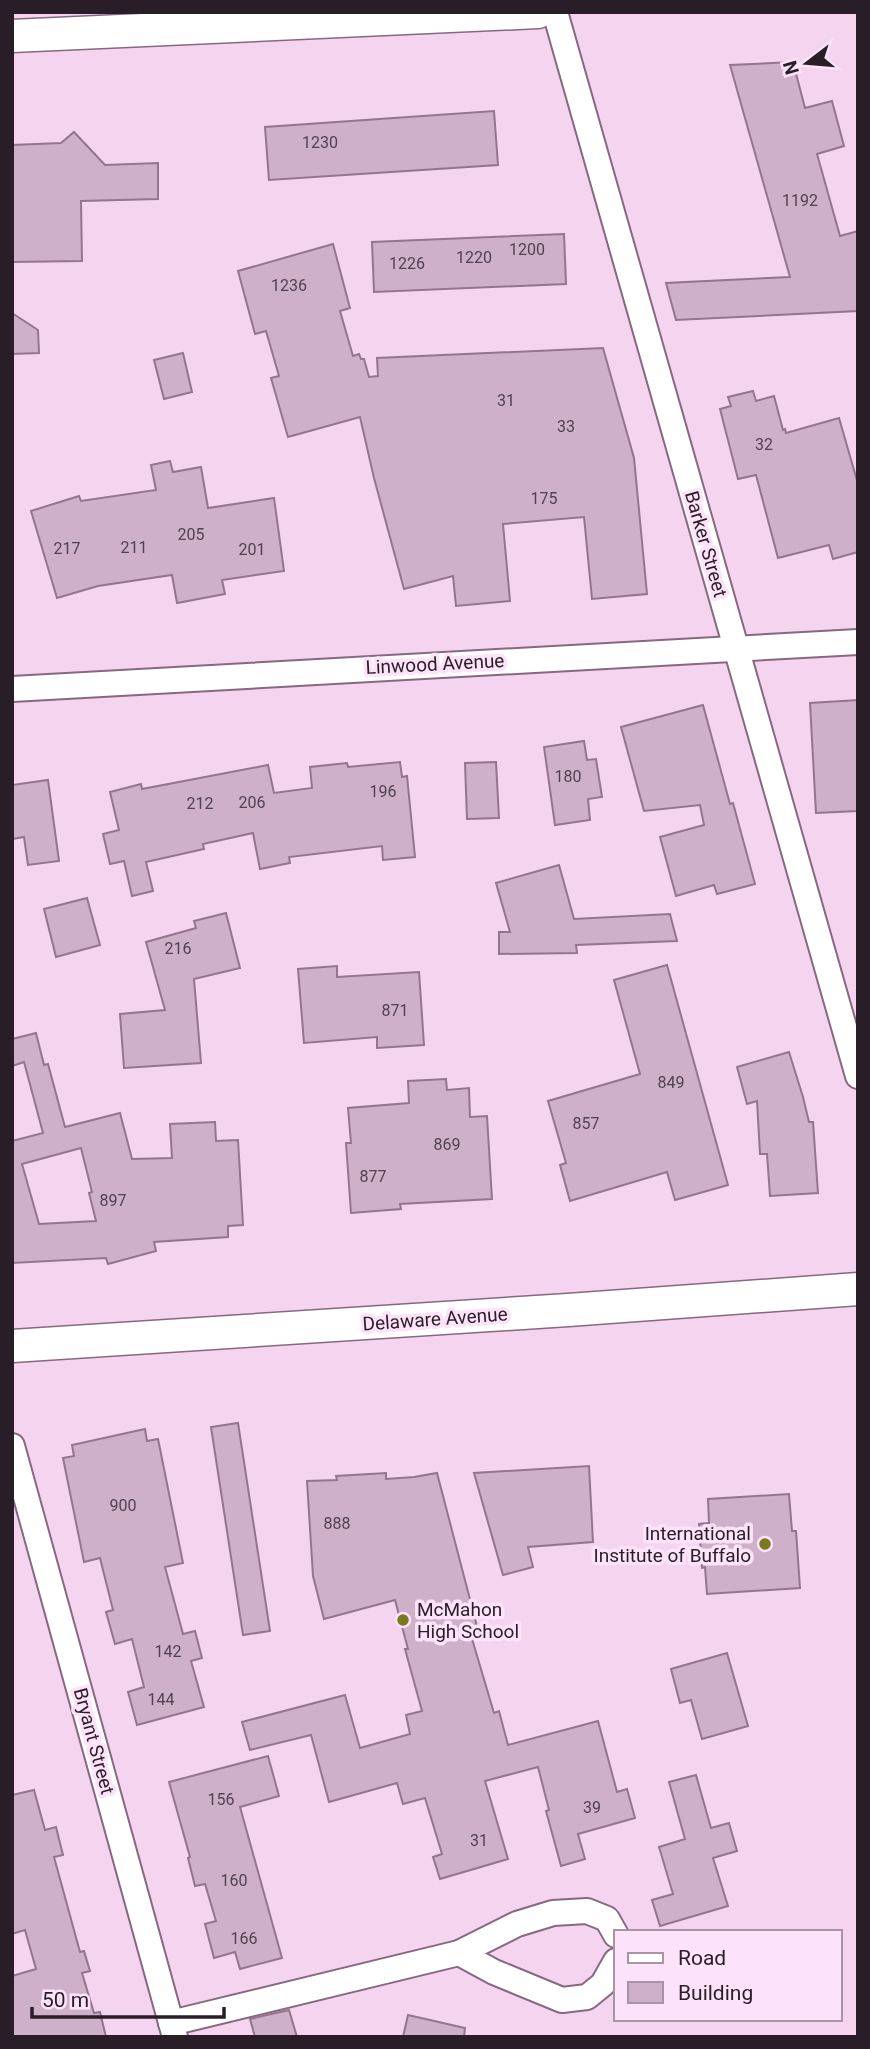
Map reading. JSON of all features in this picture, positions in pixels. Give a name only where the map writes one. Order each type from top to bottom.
[{"type":"main road","points":[[12,36],[135,21],[538,12]]},
{"type":"main road","name":"Delaware Avenue","points":[[12,1346],[858,1289]]},
{"type":"street","name":"Barker Street","points":[[555,12],[858,1076]]},
{"type":"street","name":"Linwood Avenue","points":[[12,689],[858,642]]},
{"type":"street","name":"Bryant Street","points":[[12,1446],[173,2030]]},
{"type":"street","points":[[173,2030],[458,1953],[517,1924],[554,1913],[587,1912],[597,1915],[607,1919],[614,1931]]},
{"type":"street","points":[[458,1953],[494,1972],[562,2000],[587,1997],[603,1984],[614,1965]]},
{"type":"building","points":[[793,62],[805,108],[832,101],[844,146],[817,154],[840,236],[858,231],[858,311],[676,320],[666,283],[790,277],[730,65]]},
{"type":"building","points":[[494,111],[498,165],[269,180],[265,127]]},
{"type":"building","points":[[74,132],[105,165],[158,163],[158,199],[81,201],[82,261],[12,262],[12,145],[61,143]]},
{"type":"building","points":[[564,234],[566,284],[374,292],[372,242]]},
{"type":"building","points":[[333,244],[350,308],[340,311],[353,356],[359,354],[361,359],[364,359],[369,377],[378,376],[377,358],[603,348],[634,458],[647,594],[592,599],[584,517],[503,524],[510,601],[456,606],[453,576],[404,589],[360,417],[288,437],[271,378],[279,376],[266,331],[255,334],[238,271]]},
{"type":"building","points":[[12,313],[38,330],[39,353],[12,354]]},
{"type":"building","points":[[183,353],[192,392],[164,399],[154,360]]},
{"type":"building","points":[[753,391],[756,401],[774,396],[786,433],[839,418],[858,484],[858,552],[833,559],[829,545],[778,558],[756,475],[738,479],[720,409],[731,406],[728,397]]},
{"type":"building","points":[[170,461],[173,472],[201,467],[208,508],[274,498],[284,571],[222,580],[225,594],[177,603],[172,575],[98,586],[57,598],[31,511],[79,496],[81,501],[156,490],[151,465]]},
{"type":"building","points":[[858,700],[858,811],[816,813],[810,703]]},
{"type":"building","points":[[703,705],[755,884],[717,894],[714,885],[676,896],[660,837],[704,825],[700,805],[644,811],[621,727]]},
{"type":"building","points":[[584,741],[587,760],[596,759],[602,797],[588,799],[590,820],[555,825],[544,747]]},
{"type":"building","points":[[400,762],[402,777],[407,776],[415,857],[383,860],[382,846],[289,857],[290,863],[260,869],[253,833],[203,844],[204,849],[146,862],[153,891],[132,896],[124,861],[110,864],[103,834],[119,830],[110,792],[141,784],[142,789],[268,765],[274,793],[312,788],[310,767],[347,763],[348,767]]},
{"type":"building","points":[[496,762],[499,818],[467,819],[465,763]]},
{"type":"building","points":[[48,780],[59,861],[28,865],[24,837],[12,839],[12,785]]},
{"type":"building","points":[[559,865],[574,919],[670,914],[677,941],[576,945],[577,953],[499,954],[499,932],[510,932],[496,883]]},
{"type":"building","points":[[87,898],[100,945],[56,957],[44,909]]},
{"type":"building","points":[[226,913],[240,968],[194,979],[201,1063],[124,1068],[120,1014],[165,1010],[146,942],[196,928],[194,921]]},
{"type":"building","points":[[667,965],[728,1185],[675,1200],[667,1172],[570,1201],[560,1165],[566,1163],[548,1101],[640,1074],[614,980]]},
{"type":"building","points":[[337,966],[337,977],[419,972],[424,1045],[377,1048],[377,1037],[304,1043],[298,969]]},
{"type":"building","points":[[36,1033],[44,1065],[48,1064],[65,1127],[120,1113],[132,1159],[172,1158],[170,1124],[215,1122],[216,1141],[238,1140],[243,1225],[228,1226],[228,1237],[154,1242],[156,1251],[108,1264],[106,1258],[12,1263],[12,1141],[43,1133],[24,1062],[12,1066],[12,1039]],"holes":[[[81,1148],[92,1192],[89,1193],[96,1221],[39,1224],[22,1164]]]},
{"type":"building","points":[[789,1052],[809,1122],[813,1122],[818,1193],[770,1196],[767,1154],[760,1154],[757,1101],[747,1104],[737,1067]]},
{"type":"building","points":[[446,1079],[447,1090],[469,1088],[470,1117],[487,1116],[492,1199],[400,1204],[401,1209],[351,1213],[346,1143],[351,1143],[348,1108],[409,1103],[408,1081]]},
{"type":"building","points":[[238,1423],[270,1631],[243,1635],[211,1427]]},
{"type":"building","points":[[145,1429],[147,1441],[158,1439],[183,1563],[165,1567],[183,1634],[195,1631],[202,1658],[191,1661],[204,1707],[137,1725],[128,1692],[144,1687],[132,1639],[115,1644],[106,1612],[113,1610],[100,1558],[84,1562],[63,1458],[74,1456],[72,1445]]},
{"type":"building","points":[[589,1466],[593,1542],[528,1547],[533,1567],[503,1575],[474,1473]]},
{"type":"building","points":[[386,1473],[386,1479],[437,1473],[478,1630],[470,1632],[494,1713],[499,1711],[508,1745],[598,1721],[617,1792],[627,1789],[635,1818],[578,1834],[585,1859],[561,1866],[546,1811],[549,1810],[538,1767],[485,1781],[508,1859],[440,1879],[433,1857],[442,1854],[425,1798],[403,1804],[397,1783],[329,1802],[311,1735],[250,1750],[242,1722],[345,1695],[360,1748],[410,1734],[406,1715],[422,1711],[395,1600],[324,1619],[313,1576],[307,1481]]},
{"type":"building","points":[[789,1494],[792,1531],[796,1531],[800,1588],[707,1594],[699,1524],[709,1523],[708,1499]]},
{"type":"building","points":[[727,1653],[748,1726],[702,1739],[691,1700],[680,1703],[671,1669]]},
{"type":"building","points":[[268,1756],[279,1796],[240,1807],[282,1958],[240,1969],[235,1952],[214,1958],[205,1924],[216,1921],[205,1884],[195,1886],[188,1858],[190,1857],[169,1782]]},
{"type":"building","points":[[696,1775],[711,1828],[729,1823],[737,1851],[713,1858],[728,1906],[660,1926],[652,1900],[673,1894],[659,1847],[685,1839],[669,1782]]},
{"type":"building","points":[[34,1790],[45,1830],[56,1827],[63,1855],[54,1857],[80,1952],[84,1951],[90,1971],[82,1973],[94,2013],[100,2012],[106,2037],[12,2037],[12,1976],[36,1969],[25,1930],[12,1934],[12,1795]]},
{"type":"building","points":[[289,2010],[297,2037],[255,2037],[250,2019]]},
{"type":"building","points":[[408,2015],[465,2028],[464,2037],[403,2037]]},
{"type":"place","name":"International Institute of Buffalo","points":[[765,1544]]},
{"type":"place","name":"McMahon High School","points":[[403,1620]]}]
